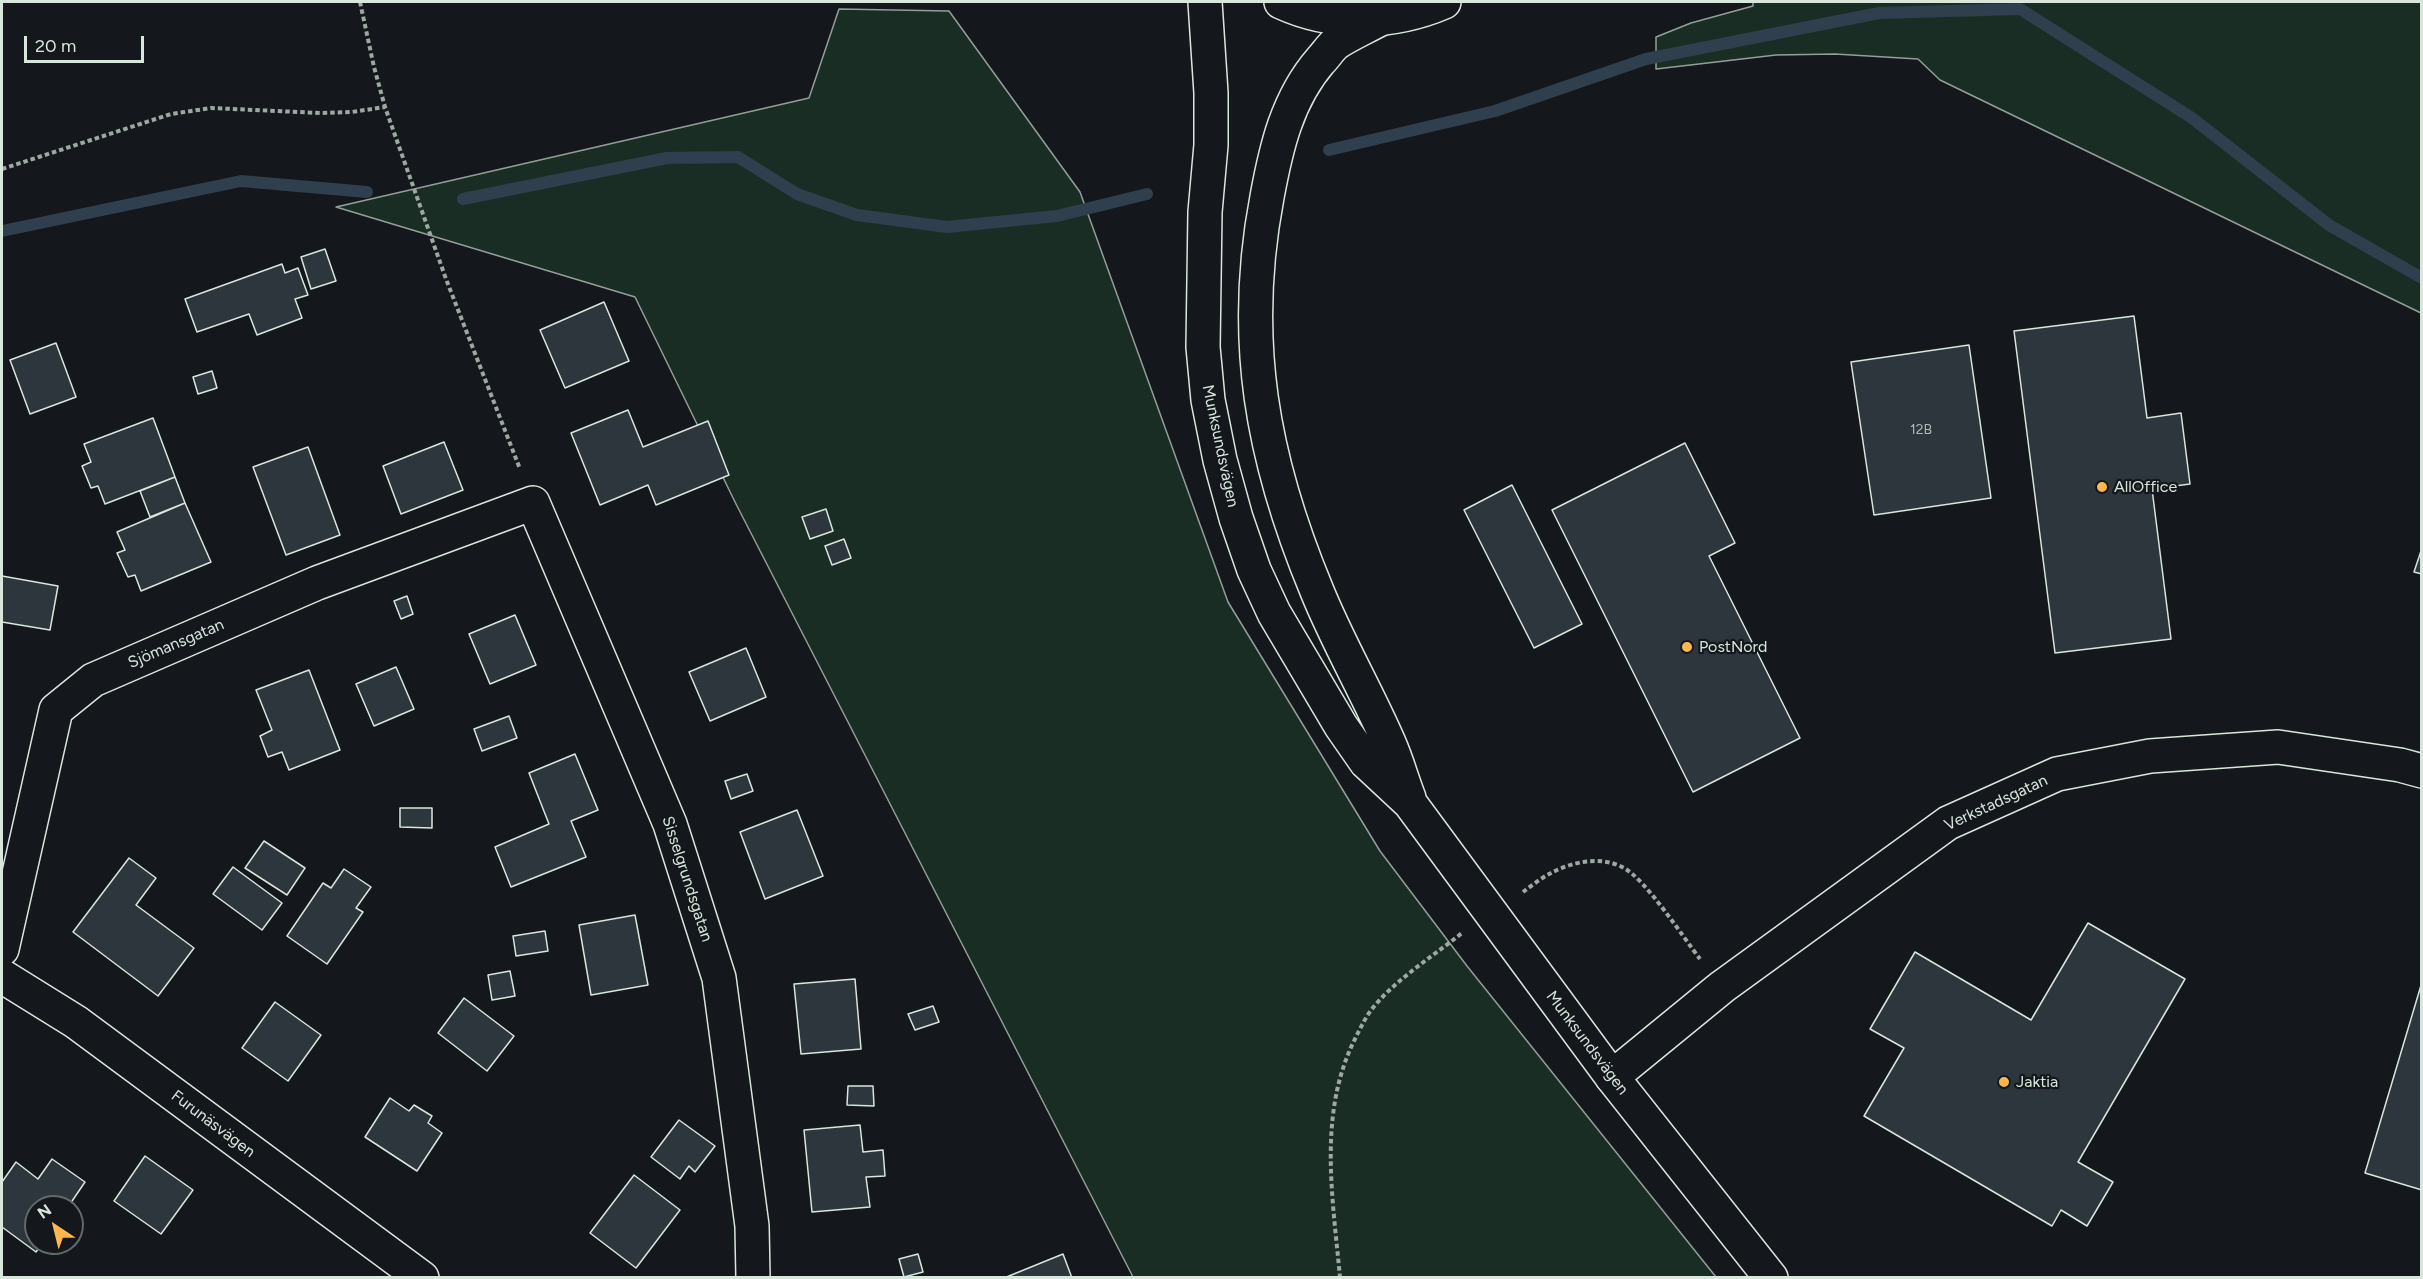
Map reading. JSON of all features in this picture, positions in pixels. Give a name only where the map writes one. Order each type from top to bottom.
[{"type":"street","name":"Munksundsvägen","points":[[1205,2],[1211,82],[1211,144],[1205,212],[1203,347],[1208,400],[1223,472],[1254,570],[1274,613],[1341,726],[1366,762],[1410,803],[1612,1077],[1771,1278]]},
{"type":"street","points":[[1281,2],[1337,18],[1380,19],[1421,11],[1444,2]]},
{"type":"street","name":"Munksundsvägen","points":[[1380,19],[1335,44],[1305,78],[1285,121],[1271,174],[1260,235],[1255,297],[1256,361],[1263,422],[1293,530],[1317,593],[1390,744],[1410,803]]},
{"type":"street","name":"Sjömansgatan","points":[[2,949],[56,710],[93,680],[104,675],[317,583],[533,503]]},
{"type":"street","name":"Sisselgrundsgatan","points":[[533,503],[670,824],[719,978],[752,1226],[753,1278]]},
{"type":"street","name":"Verkstadsgatan","points":[[1612,1077],[1722,987],[1948,823],[2057,774],[2150,756],[2278,747],[2400,765],[2421,771]]},
{"type":"street","name":"Furunäsvägen","points":[[2,976],[76,1022],[422,1278]]},
{"type":"path","points":[[360,2],[385,106],[446,279],[533,503]]},
{"type":"path","points":[[2,169],[171,114],[211,108],[320,113],[352,112],[385,106]]},
{"type":"path","points":[[1340,1278],[1330,1134],[1335,1095],[1344,1063],[1365,1018],[1396,984],[1490,914],[1550,873],[1588,861],[1612,862],[1626,869],[1651,894],[1722,987]]},
{"type":"green space","points":[[1753,2],[2421,2],[2421,313],[1940,80],[1918,59],[1835,54],[1776,55],[1656,69],[1656,37],[1691,23],[1753,6]]},
{"type":"green space","points":[[839,9],[949,11],[1080,192],[1228,602],[1380,851],[1467,966],[1716,1277],[1133,1277],[736,504],[635,297],[336,207],[809,98]]},
{"type":"building","points":[[325,249],[336,281],[311,289],[301,257]]},
{"type":"building","points":[[282,264],[285,273],[298,268],[308,295],[295,299],[302,318],[257,335],[249,314],[197,332],[185,299]]},
{"type":"building","points":[[604,302],[629,361],[565,388],[540,330]]},
{"type":"building","name":"AllOffice","points":[[2134,316],[2147,418],[2181,413],[2190,484],[2152,489],[2171,639],[2055,653],[2014,331]]},
{"type":"building","points":[[56,343],[76,397],[30,414],[10,360]]},
{"type":"building","points":[[1969,345],[1991,498],[1874,515],[1851,362]]},
{"type":"building","points":[[212,371],[217,388],[198,394],[193,377]]},
{"type":"building","points":[[628,410],[643,447],[708,421],[729,475],[656,505],[648,485],[600,505],[571,433]]},
{"type":"building","points":[[153,418],[175,477],[105,504],[98,486],[91,488],[82,466],[91,462],[84,444]]},
{"type":"building","points":[[444,442],[463,490],[401,514],[383,466]]},
{"type":"building","name":"PostNord","points":[[1685,443],[1735,543],[1709,556],[1800,738],[1693,792],[1552,510]]},
{"type":"building","points":[[308,447],[340,535],[286,555],[253,467]]},
{"type":"building","points":[[175,477],[185,503],[150,517],[140,491]]},
{"type":"building","points":[[1512,485],[1582,624],[1534,648],[1464,510]]},
{"type":"building","points":[[185,503],[211,562],[141,591],[135,575],[128,577],[117,553],[125,550],[117,532]]},
{"type":"building","points":[[826,509],[833,531],[810,539],[802,517]]},
{"type":"building","points":[[844,539],[851,558],[832,565],[825,546]]},
{"type":"building","points":[[2422,548],[2422,574],[2414,572]]},
{"type":"building","points":[[2,576],[58,586],[50,630],[2,622]]},
{"type":"building","points":[[407,596],[413,614],[401,619],[394,601]]},
{"type":"building","points":[[515,615],[536,665],[490,684],[469,634]]},
{"type":"building","points":[[746,648],[766,697],[710,721],[689,672]]},
{"type":"building","points":[[396,667],[414,709],[374,726],[356,684]]},
{"type":"building","points":[[309,670],[340,750],[289,770],[282,752],[268,757],[260,736],[272,730],[256,690]]},
{"type":"building","points":[[509,716],[517,738],[482,751],[474,729]]},
{"type":"building","points":[[575,754],[598,810],[571,821],[586,857],[511,887],[495,847],[549,824],[529,773]]},
{"type":"building","points":[[747,774],[753,791],[731,799],[725,781]]},
{"type":"building","points":[[400,808],[432,808],[432,828],[400,827]]},
{"type":"building","points":[[797,810],[823,876],[765,899],[740,832]]},
{"type":"building","points":[[264,841],[305,868],[287,895],[245,868]]},
{"type":"building","points":[[129,858],[156,878],[136,905],[194,948],[158,996],[73,932]]},
{"type":"building","points":[[233,867],[282,903],[262,930],[213,894]]},
{"type":"building","points":[[344,869],[371,887],[356,908],[363,912],[327,964],[287,936],[323,883],[331,888]]},
{"type":"building","points":[[635,915],[648,985],[591,995],[579,925]]},
{"type":"building","name":"Jaktia","points":[[2088,923],[2185,979],[2078,1162],[2113,1182],[2087,1226],[2061,1210],[2052,1226],[1864,1116],[1904,1048],[1870,1029],[1915,952],[2031,1020]]},
{"type":"building","points":[[545,931],[548,951],[516,956],[513,936]]},
{"type":"building","points":[[510,971],[515,996],[492,1000],[488,975]]},
{"type":"building","points":[[855,979],[861,1049],[801,1054],[794,984]]},
{"type":"building","points":[[2422,982],[2422,1190],[2365,1173]]},
{"type":"building","points":[[464,998],[514,1036],[487,1071],[438,1033]]},
{"type":"building","points":[[275,1002],[321,1035],[288,1081],[242,1048]]},
{"type":"building","points":[[933,1006],[939,1022],[915,1030],[908,1014]]},
{"type":"building","points":[[848,1086],[873,1086],[874,1106],[847,1105]]},
{"type":"building","points":[[390,1098],[409,1111],[414,1105],[432,1116],[428,1123],[442,1133],[417,1171],[365,1137]]},
{"type":"building","points":[[679,1120],[715,1146],[695,1172],[689,1166],[680,1179],[651,1157]]},
{"type":"building","points":[[860,1125],[863,1152],[883,1150],[885,1176],[866,1177],[870,1207],[812,1212],[804,1130]]},
{"type":"building","points":[[145,1156],[193,1190],[161,1234],[114,1201]]},
{"type":"building","points":[[52,1159],[85,1182],[76,1195],[24,1195],[24,1243],[2,1227],[2,1182],[16,1162],[38,1179]]},
{"type":"building","points":[[634,1175],[680,1210],[636,1268],[590,1233]]},
{"type":"building","points":[[918,1254],[923,1272],[904,1277],[899,1259]]},
{"type":"building","points":[[1063,1254],[1072,1278],[1004,1278]]},
{"type":"waterway","points":[[1329,150],[1495,111],[1646,59],[1879,13],[2020,9],[2192,118],[2329,225],[2422,278]]},
{"type":"waterway","points":[[463,199],[667,158],[738,157],[797,194],[857,215],[947,227],[1057,216],[1147,194]]},
{"type":"waterway","points":[[2,231],[241,181],[367,192]]},
{"type":"place","name":"AllOffice","points":[[2102,487]]},
{"type":"place","name":"PostNord","points":[[1687,647]]},
{"type":"place","name":"Jaktia","points":[[2004,1082]]}]
